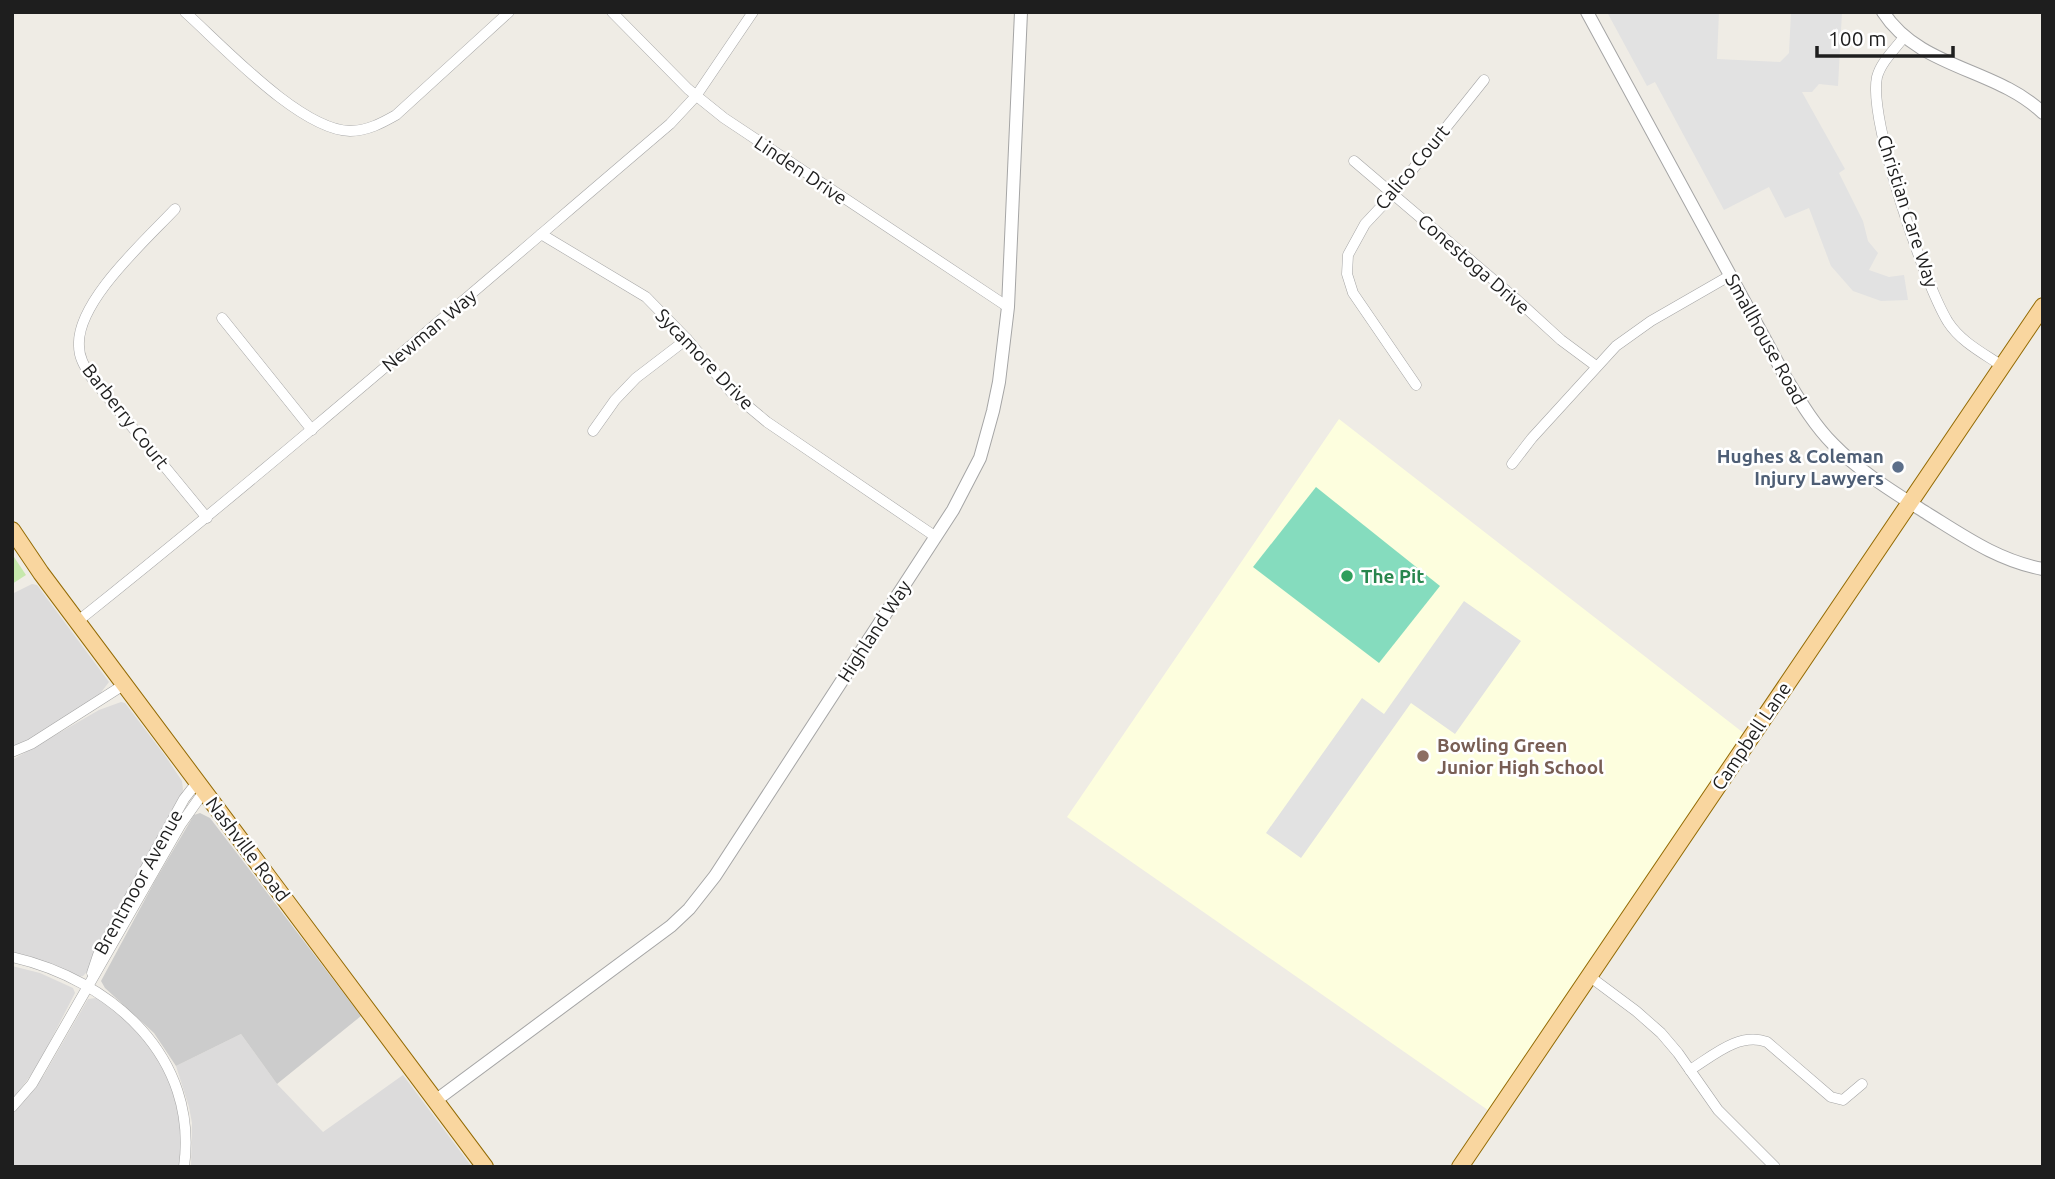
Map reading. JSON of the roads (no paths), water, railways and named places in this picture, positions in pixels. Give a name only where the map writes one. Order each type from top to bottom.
[{"type":"main road","name":"Campbell Lane","points":[[1460,1167],[2043,306]]},
{"type":"main road","name":"Nashville Road","points":[[12,530],[485,1167]]},
{"type":"street","points":[[185,12],[292,106],[333,127],[351,131],[374,126],[396,115],[509,12]]},
{"type":"street","name":"Linden Drive","points":[[612,12],[696,96],[865,214],[1008,307]]},
{"type":"street","name":"Newman Way","points":[[78,621],[312,430],[670,124],[696,96],[753,12]]},
{"type":"street","name":"Highland Way","points":[[435,1101],[646,946],[689,909],[715,876],[968,484],[986,442],[999,382],[1008,307],[1021,12]]},
{"type":"street","name":"Smallhouse Road","points":[[1587,12],[1808,414],[1851,462],[1910,502],[2002,558],[2043,569]]},
{"type":"street","points":[[1883,12],[1904,37],[1929,54],[2007,86],[2043,113]]},
{"type":"street","name":"Christian Care Way","points":[[1904,37],[1882,66],[1877,85],[1881,131],[1898,193],[1948,322],[1966,343],[2002,366]]},
{"type":"street","name":"Calico Court","points":[[1416,385],[1353,293],[1347,274],[1348,259],[1352,246],[1365,225],[1393,194],[1483,80]]},
{"type":"street","name":"Conestoga Drive","points":[[1354,161],[1560,340],[1596,366]]},
{"type":"street","name":"Barberry Court","points":[[175,209],[99,293],[81,329],[79,349],[91,377],[207,518]]},
{"type":"street","name":"Sycamore Drive","points":[[541,234],[646,297],[687,339],[731,392],[767,422],[936,537]]},
{"type":"street","points":[[1512,464],[1596,366],[1633,334],[1731,275]]},
{"type":"street","points":[[222,318],[312,430]]},
{"type":"street","points":[[593,431],[615,400],[636,378],[687,339]]},
{"type":"street","points":[[12,752],[32,744],[125,684]]},
{"type":"street","name":"Brentmoor Avenue","points":[[12,1107],[32,1084],[201,786]]},
{"type":"street","points":[[12,957],[53,970],[88,987],[144,1031],[169,1068],[180,1092],[186,1122],[184,1167]]},
{"type":"street","points":[[1589,976],[1653,1025],[1678,1053],[1718,1110],[1775,1167]]},
{"type":"street","points":[[1690,1070],[1741,1040],[1755,1037],[1767,1042],[1831,1097],[1843,1100],[1862,1084]]},
{"type":"place","name":"Hughes & Coleman Injury Lawyers","points":[[1898,467]]},
{"type":"place","name":"The Pit","points":[[1347,576]]},
{"type":"place","name":"Bowling Green Junior High School","points":[[1423,756]]}]
